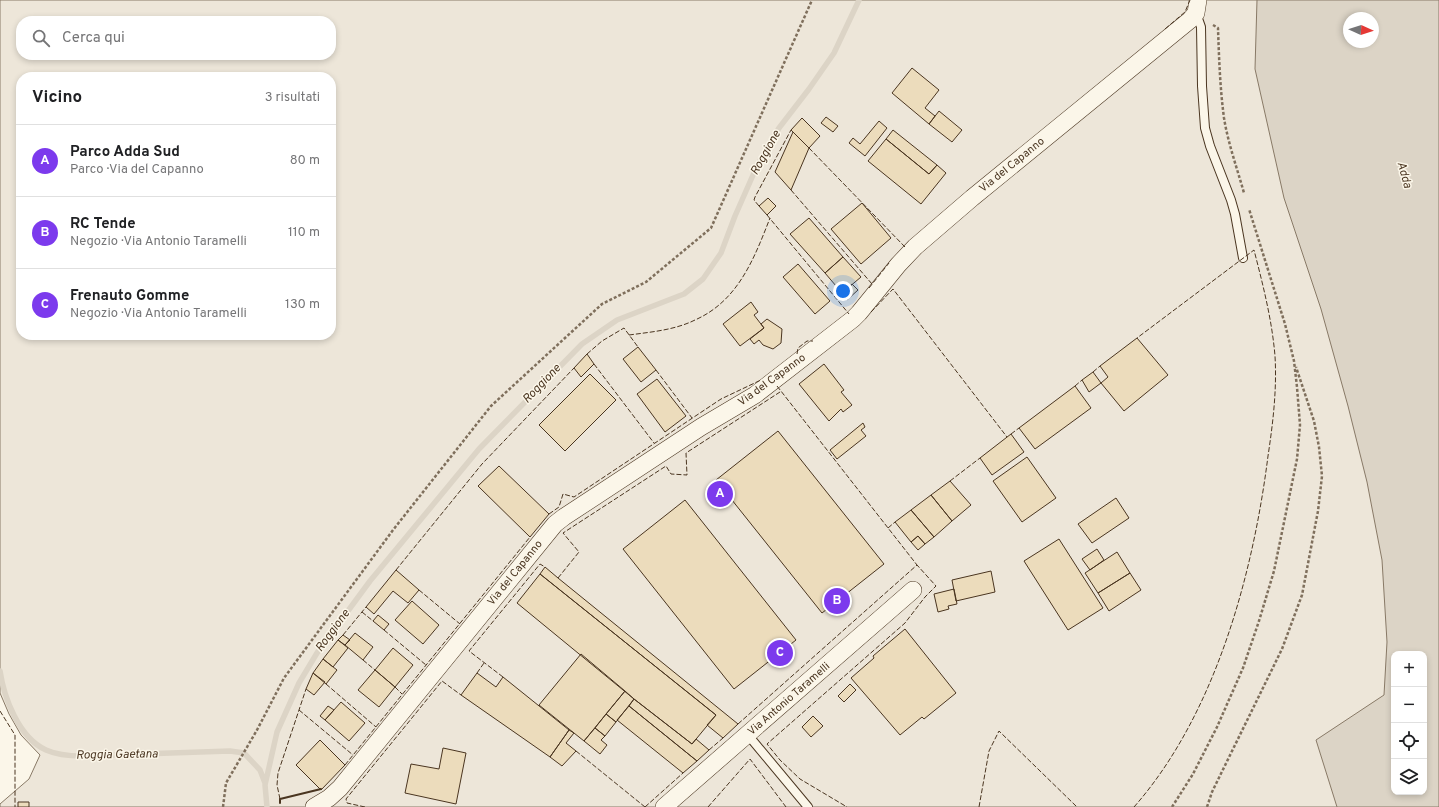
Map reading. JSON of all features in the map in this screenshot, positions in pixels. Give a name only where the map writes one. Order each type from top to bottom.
[{"type":"street","name":"Via del Capanno","points":[[322,806],[340,788],[555,524],[701,427],[755,395],[853,319],[859,314],[898,265],[915,247],[972,198],[1190,20],[1197,6]]},
{"type":"street","name":"Via Antonio Taramelli","points":[[664,807],[912,590]]},
{"type":"lane","points":[[1197,6],[1201,27],[1202,86],[1205,128],[1210,146],[1232,200],[1238,225],[1243,258]]},
{"type":"lane","points":[[748,734],[808,807]]},
{"type":"path","points":[[223,807],[226,783],[257,730],[284,678],[393,530],[491,406],[602,304],[646,282],[711,228],[812,0]]},
{"type":"path","points":[[1218,28],[1224,118],[1232,153],[1246,198]]},
{"type":"path","points":[[1207,807],[1212,792],[1282,649],[1302,595],[1318,511],[1322,476],[1319,447],[1314,421],[1294,361],[1285,324],[1248,205]]},
{"type":"path","points":[[1172,807],[1193,774],[1217,727],[1243,668],[1274,571],[1297,459],[1300,425],[1294,361]]},
{"type":"shaded area","points":[[0,0],[1439,0],[1439,807],[0,807],[0,804],[29,779],[40,755],[21,735],[9,714],[0,693]]},
{"type":"water","name":"Adda","points":[[1257,0],[1439,0],[1439,807],[1337,807],[1316,740],[1384,695],[1387,642],[1382,560],[1367,482],[1321,309],[1284,198],[1255,69]]},
{"type":"building","points":[[912,68],[939,90],[925,108],[935,116],[929,124],[892,93]]},
{"type":"building","points":[[939,111],[962,130],[952,142],[929,124]]},
{"type":"building","points":[[826,117],[838,126],[833,132],[821,123]]},
{"type":"building","points":[[802,118],[820,136],[809,148],[791,130]]},
{"type":"building","points":[[879,121],[887,128],[865,156],[849,143],[853,138],[860,144]]},
{"type":"building","points":[[893,130],[937,165],[929,174],[886,139]]},
{"type":"building","points":[[793,132],[809,148],[791,190],[775,172]]},
{"type":"building","points":[[886,139],[929,174],[937,165],[946,173],[921,204],[868,161]]},
{"type":"building","points":[[768,198],[776,206],[767,215],[759,206]]},
{"type":"building","points":[[862,203],[891,238],[861,264],[831,229]]},
{"type":"building","points":[[809,218],[843,257],[825,273],[790,234]]},
{"type":"building","points":[[843,257],[861,277],[842,293],[825,273]]},
{"type":"building","points":[[798,264],[830,301],[815,314],[783,277]]},
{"type":"building","points":[[852,284],[858,290],[847,300],[842,293]]},
{"type":"building","points":[[751,302],[758,312],[754,315],[764,328],[740,346],[723,324]]},
{"type":"building","points":[[767,319],[782,329],[781,343],[773,349],[763,345],[759,340],[754,344],[750,339],[764,328],[761,324]]},
{"type":"building","points":[[1137,338],[1168,375],[1124,411],[1101,383],[1108,377],[1100,366]]},
{"type":"building","points":[[638,347],[656,370],[641,382],[623,359]]},
{"type":"building","points":[[587,354],[594,364],[581,377],[574,368]]},
{"type":"building","points":[[824,364],[844,390],[841,392],[852,405],[843,412],[841,409],[829,421],[799,384]]},
{"type":"building","points":[[1093,372],[1101,383],[1089,392],[1082,380]]},
{"type":"building","points":[[590,374],[616,400],[565,451],[539,425]]},
{"type":"building","points":[[657,379],[686,416],[665,432],[637,394]]},
{"type":"building","points":[[1075,386],[1091,408],[1035,449],[1019,428]]},
{"type":"building","points":[[863,423],[865,427],[861,430],[866,436],[837,459],[830,450]]},
{"type":"building","points":[[778,431],[884,564],[822,613],[716,480]]},
{"type":"building","points":[[1011,434],[1024,452],[992,475],[980,458]]},
{"type":"building","points":[[1027,457],[1056,498],[1022,522],[993,481]]},
{"type":"building","points":[[499,466],[549,514],[530,537],[478,486]]},
{"type":"building","points":[[950,481],[971,505],[952,521],[931,495]]},
{"type":"building","points":[[931,495],[952,521],[934,537],[911,510]]},
{"type":"building","points":[[1116,498],[1129,518],[1092,543],[1078,524]]},
{"type":"building","points":[[685,500],[796,640],[734,689],[623,549]]},
{"type":"building","points":[[911,510],[934,537],[925,544],[918,536],[911,542],[895,522]]},
{"type":"building","points":[[918,536],[925,544],[918,550],[911,542]]},
{"type":"building","points":[[1059,539],[1103,608],[1068,630],[1024,561]]},
{"type":"building","points":[[1097,549],[1104,560],[1090,570],[1082,559]]},
{"type":"building","points":[[1117,552],[1130,573],[1098,593],[1085,573]]},
{"type":"building","points":[[545,567],[738,724],[723,738],[707,725],[716,715],[540,574]]},
{"type":"building","points":[[396,570],[419,590],[408,603],[393,591],[374,614],[366,607]]},
{"type":"building","points":[[991,571],[995,592],[956,601],[952,580]]},
{"type":"building","points":[[1130,573],[1141,590],[1109,611],[1098,593]]},
{"type":"building","points":[[540,574],[716,715],[692,744],[634,699],[517,603]]},
{"type":"building","points":[[954,589],[957,604],[948,606],[949,609],[938,612],[934,594]]},
{"type":"building","points":[[412,601],[439,625],[423,644],[395,620]]},
{"type":"building","points":[[378,615],[389,624],[384,630],[373,621]]},
{"type":"building","points":[[905,629],[956,693],[924,719],[922,717],[900,735],[851,678],[874,658],[873,656]]},
{"type":"building","points":[[355,633],[373,647],[363,660],[345,645]]},
{"type":"building","points":[[343,635],[350,640],[345,645],[338,640]]},
{"type":"building","points":[[338,640],[348,648],[333,667],[323,659]]},
{"type":"building","points":[[393,648],[413,665],[395,687],[375,670]]},
{"type":"building","points":[[581,654],[625,691],[584,741],[539,705]]},
{"type":"building","points":[[323,659],[337,670],[326,684],[313,673]]},
{"type":"building","points":[[375,670],[395,687],[379,707],[358,690]]},
{"type":"building","points":[[313,673],[325,682],[314,695],[306,689]]},
{"type":"building","points":[[477,673],[496,687],[503,677],[569,730],[550,757],[461,695]]},
{"type":"building","points":[[850,684],[856,690],[844,702],[838,696]]},
{"type":"building","points":[[625,691],[634,699],[616,722],[606,714]]},
{"type":"building","points":[[634,699],[692,744],[696,739],[709,750],[697,761],[629,706]]},
{"type":"building","points":[[341,702],[365,723],[349,741],[325,720]]},
{"type":"building","points":[[328,706],[334,710],[325,720],[320,716]]},
{"type":"building","points":[[629,706],[697,761],[683,773],[617,720]]},
{"type":"building","points":[[606,714],[616,722],[605,736],[595,728]]},
{"type":"building","points":[[813,716],[823,726],[811,737],[802,727]]},
{"type":"building","points":[[595,728],[605,736],[601,740],[607,745],[600,754],[584,741]]},
{"type":"building","points":[[569,730],[574,733],[566,743],[576,751],[562,766],[550,757]]},
{"type":"building","points":[[320,740],[345,765],[321,790],[296,765]]},
{"type":"building","points":[[443,748],[466,753],[456,804],[405,793],[411,764],[439,769]]},
{"type":"building","points":[[18,802],[29,802],[29,807],[18,807]]},
{"type":"waterway","name":"Roggione","points":[[267,807],[265,785],[277,732],[299,683],[317,653],[370,581],[479,449],[582,344],[617,320],[684,294],[703,279],[721,253],[735,216],[757,166],[779,128],[834,53],[859,0]]},
{"type":"waterway","name":"Roggia Gaetana","points":[[0,671],[5,693],[14,716],[28,736],[36,744],[50,752],[77,756],[230,751],[244,753],[260,770],[265,783]]},
{"type":"fence","points":[[1165,29],[1185,12],[1190,0]]},
{"type":"fence","points":[[759,206],[754,200],[755,197],[791,130]]},
{"type":"fence","points":[[809,148],[905,247]]},
{"type":"fence","points":[[791,190],[872,284]]},
{"type":"fence","points":[[767,215],[849,314]]},
{"type":"fence","points":[[629,335],[679,326],[710,312],[723,302],[743,277],[751,263],[770,218]]},
{"type":"fence","points":[[1134,807],[1162,770],[1187,730],[1208,687],[1226,642],[1252,548],[1270,444],[1275,381],[1275,356],[1272,329],[1254,250],[1137,338]]},
{"type":"fence","points":[[869,288],[889,263]]},
{"type":"fence","points":[[871,312],[893,289],[1007,437]]},
{"type":"fence","points":[[587,354],[602,341],[624,328],[638,347]]},
{"type":"fence","points":[[797,354],[798,348],[807,341],[813,341]]},
{"type":"fence","points":[[594,364],[654,443]]},
{"type":"fence","points":[[1093,372],[1100,366]]},
{"type":"fence","points":[[396,570],[482,464],[574,368]]},
{"type":"fence","points":[[656,370],[692,418]]},
{"type":"fence","points":[[549,514],[559,507],[563,494],[574,497],[721,399],[761,380]]},
{"type":"fence","points":[[1075,386],[1082,380]]},
{"type":"fence","points":[[777,386],[917,565]]},
{"type":"fence","points":[[558,578],[579,552],[563,533],[666,466],[671,474],[687,475],[686,453],[780,392]]},
{"type":"fence","points":[[1011,434],[1019,428]]},
{"type":"fence","points":[[950,481],[980,458]]},
{"type":"fence","points":[[888,528],[895,522]]},
{"type":"fence","points":[[345,765],[530,537]]},
{"type":"fence","points":[[503,677],[469,651],[540,564],[545,567]]},
{"type":"fence","points":[[738,724],[917,565],[936,586],[925,597],[905,623],[767,744],[780,760],[800,779],[847,807]]},
{"type":"fence","points":[[419,590],[460,624]]},
{"type":"fence","points":[[343,635],[366,607]]},
{"type":"fence","points":[[362,612],[373,621]]},
{"type":"fence","points":[[384,630],[426,665]]},
{"type":"fence","points":[[363,660],[375,670]]},
{"type":"fence","points":[[477,673],[484,663]]},
{"type":"fence","points":[[365,807],[347,803],[346,799],[442,681],[461,695]]},
{"type":"fence","points":[[326,684],[376,727]]},
{"type":"fence","points":[[395,687],[402,694]]},
{"type":"fence","points":[[280,799],[277,785],[278,773],[306,689]]},
{"type":"fence","points":[[299,710],[353,755]]},
{"type":"fence","points":[[0,711],[15,735],[15,807]]},
{"type":"fence","points":[[979,807],[989,751],[999,731],[1077,807]]},
{"type":"fence","points":[[709,750],[723,738]]},
{"type":"fence","points":[[576,751],[645,807]]},
{"type":"fence","points":[[708,807],[750,759],[786,807]]},
{"type":"fence","points":[[645,807],[683,773]]},
{"type":"wall","points":[[280,803],[280,799],[321,789]]},
{"type":"place","name":"Parco Adda Sud","points":[[720,494]]},
{"type":"place","name":"RC Tende","points":[[837,601]]},
{"type":"place","name":"Frenauto Gomme","points":[[780,653]]}]
